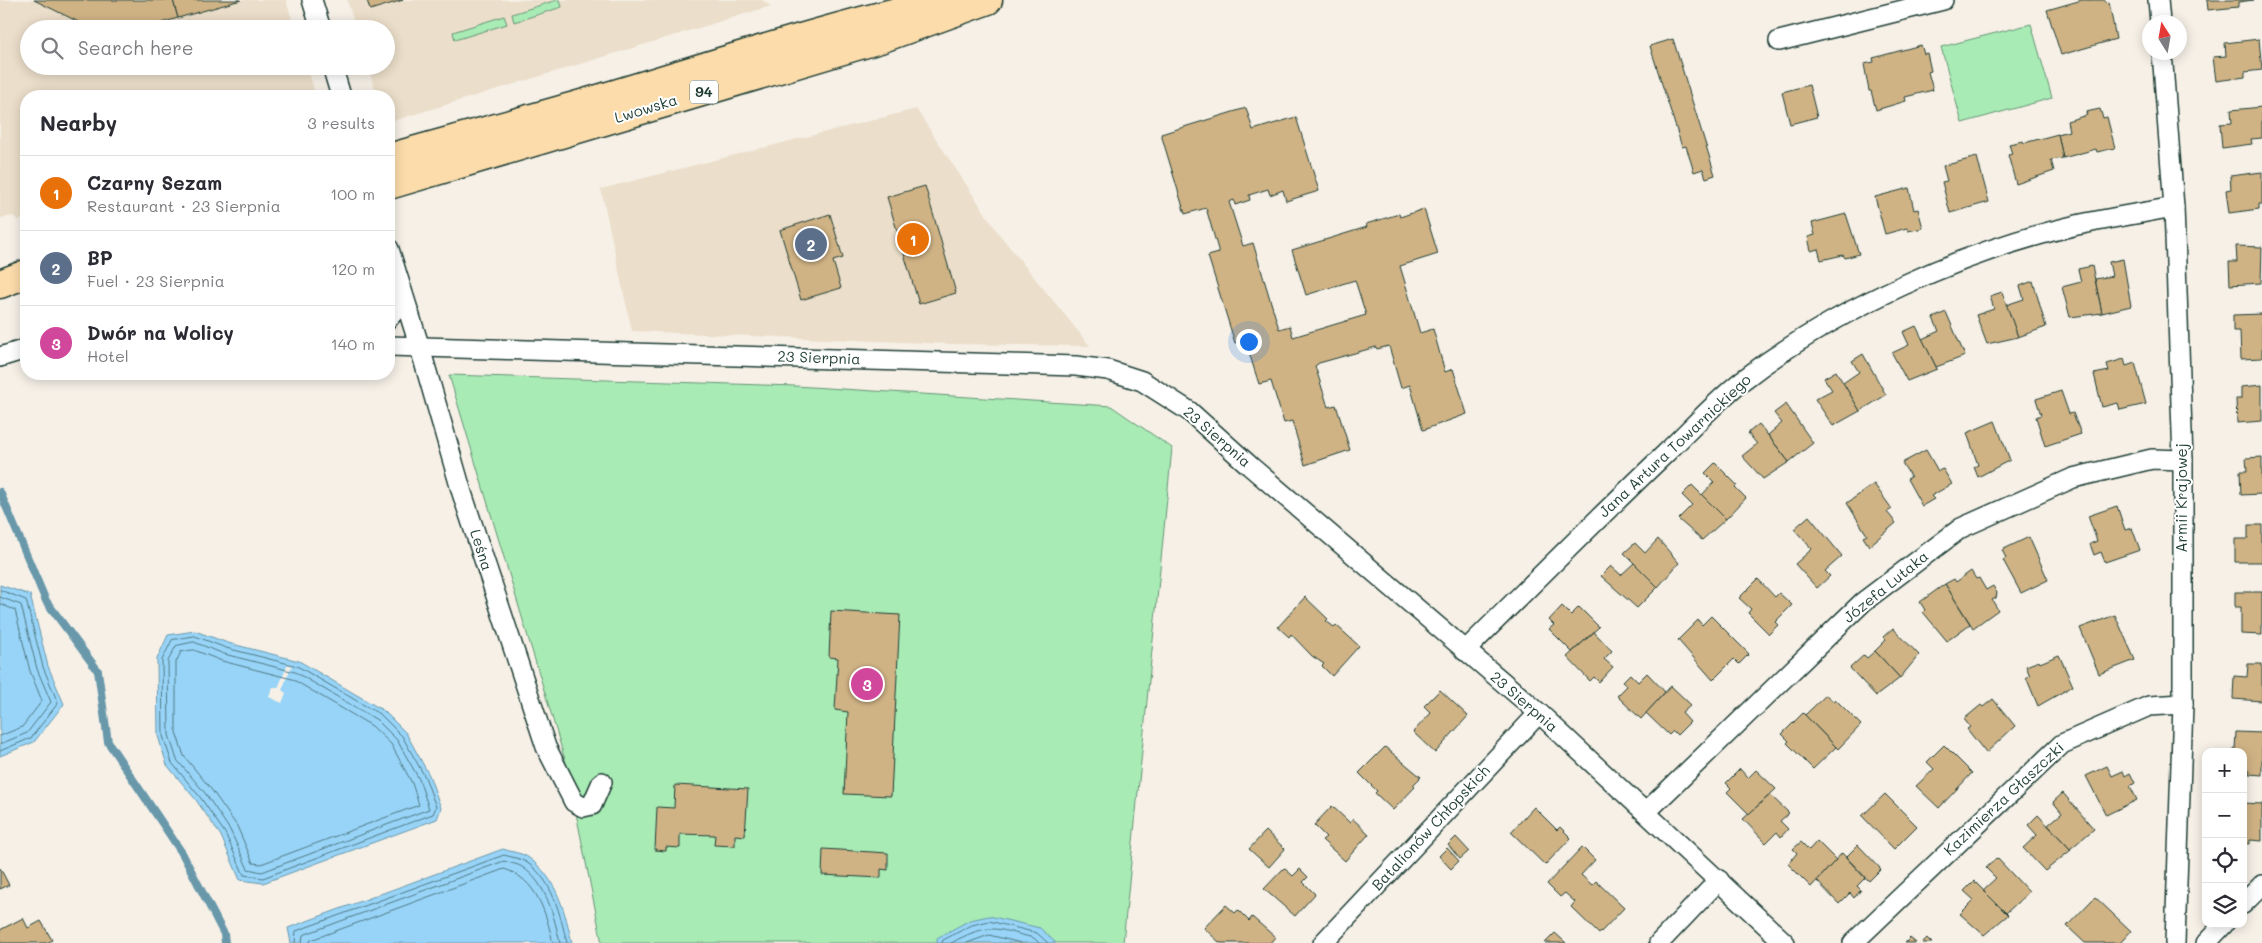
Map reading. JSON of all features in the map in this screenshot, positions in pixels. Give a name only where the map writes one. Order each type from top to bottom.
[{"type":"main road","name":"Lwowska","points":[[395,156],[575,106],[676,74],[873,17],[947,0]]},
{"type":"main road","name":"Lwowska","points":[[395,183],[880,39],[988,0]]},
{"type":"main road","points":[[0,268],[20,265]]},
{"type":"main road","points":[[0,284],[20,276]]},
{"type":"main road","points":[[0,284],[20,280]]},
{"type":"street","points":[[312,0],[318,20]]},
{"type":"street","points":[[1779,40],[1943,0]]},
{"type":"street","points":[[2158,0],[2159,15]]},
{"type":"street","name":"Armii Krajowej","points":[[2163,60],[2174,207],[2183,460],[2183,704],[2175,943]]},
{"type":"street","points":[[335,75],[339,90]]},
{"type":"street","name":"Jana Artura Towarnickiego","points":[[1465,651],[1600,516],[1742,381],[1808,336],[1872,301],[1937,270],[1981,254],[2076,225],[2174,207]]},
{"type":"street","name":"Leśna","points":[[395,269],[462,493],[546,747],[574,802],[583,807],[592,805],[598,797],[602,782]]},
{"type":"street","points":[[395,310],[402,292]]},
{"type":"street","name":"23 Sierpnia","points":[[395,346],[951,361],[1108,370],[1142,381],[1189,410],[1250,466],[1539,713],[1785,943]]},
{"type":"street","points":[[0,357],[20,351]]},
{"type":"street","name":"Józefa Lutaka","points":[[1646,812],[1862,602],[1961,528],[2074,478],[2152,458],[2183,460]]},
{"type":"street","name":"Kazimierza Głaszczki","points":[[1852,943],[2062,744],[2149,706],[2183,704]]},
{"type":"street","name":"Batalionów Chłopskich","points":[[1323,943],[1539,713]]},
{"type":"street","points":[[1659,943],[1719,880]]},
{"type":"street","points":[[2247,900],[2262,885]]},
{"type":"street","points":[[2206,943],[2220,928]]},
{"type":"shaded area","points":[[0,0],[286,0],[292,20],[20,20],[20,75],[310,75],[314,90],[20,90],[20,220],[13,216],[0,218]]},
{"type":"shaded area","points":[[347,0],[762,0],[771,6],[395,120],[395,90],[375,90],[371,75],[395,75],[395,20],[353,20]]},
{"type":"shaded area","points":[[916,109],[999,234],[1090,346],[950,344],[632,331],[601,189]]},
{"type":"green space","points":[[560,0],[562,7],[514,22],[512,14]]},
{"type":"green space","points":[[504,16],[507,24],[455,40],[453,32]]},
{"type":"green space","points":[[2031,24],[2052,98],[1962,123],[1941,47]]},
{"type":"green space","points":[[449,375],[795,386],[1111,406],[1172,448],[1123,943],[602,943],[566,763]]},
{"type":"water","points":[[0,585],[30,595],[48,666],[64,704],[34,742],[0,756]]},
{"type":"water","points":[[195,631],[228,643],[299,661],[384,711],[406,733],[429,775],[441,808],[437,819],[263,883],[240,880],[221,836],[196,800],[167,765],[158,736],[157,659],[168,635]]},
{"type":"water","points":[[503,849],[526,856],[547,875],[563,908],[572,943],[291,943],[288,928]]},
{"type":"water","points":[[989,916],[1040,928],[1056,943],[937,943],[937,938],[970,920]]},
{"type":"pier","points":[[288,664],[292,665],[282,690],[286,693],[282,703],[269,697],[273,687],[278,688]]},
{"type":"building","points":[[34,0],[173,0],[178,18],[171,20],[75,20]]},
{"type":"building","points":[[173,0],[241,0],[178,18]]},
{"type":"building","points":[[367,0],[403,0],[370,10]]},
{"type":"building","points":[[2082,0],[2105,0],[2106,3],[2109,2],[2116,39],[2061,55],[2047,10]]},
{"type":"building","points":[[2207,0],[2254,0],[2238,2],[2238,7],[2208,10]]},
{"type":"building","points":[[1673,39],[1715,175],[1706,178],[1703,169],[1694,172],[1686,146],[1682,147],[1650,46]]},
{"type":"building","points":[[2259,39],[2262,70],[2245,72],[2245,77],[2216,81],[2213,57],[2226,56],[2225,43]]},
{"type":"building","points":[[1921,45],[1924,54],[1927,53],[1931,71],[1928,72],[1933,90],[1905,97],[1906,101],[1876,110],[1871,91],[1869,91],[1864,64],[1874,62],[1873,58]]},
{"type":"building","points":[[1809,85],[1817,117],[1790,124],[1782,92]]},
{"type":"building","points":[[2262,107],[2262,138],[2251,139],[2252,144],[2222,148],[2220,124],[2232,123],[2231,110]]},
{"type":"building","points":[[1246,108],[1253,130],[1296,117],[1319,191],[1286,201],[1283,190],[1270,195],[1268,189],[1249,195],[1250,200],[1235,205],[1234,200],[1229,202],[1243,246],[1253,243],[1279,329],[1290,326],[1293,337],[1366,315],[1355,280],[1306,295],[1292,250],[1367,227],[1366,224],[1399,214],[1400,217],[1424,209],[1438,254],[1400,266],[1420,333],[1433,329],[1445,372],[1453,369],[1467,414],[1423,430],[1410,385],[1401,388],[1389,346],[1377,349],[1376,347],[1319,363],[1315,366],[1328,407],[1336,405],[1350,450],[1305,465],[1292,421],[1284,423],[1271,381],[1259,384],[1245,340],[1235,343],[1208,256],[1219,253],[1206,208],[1185,214],[1161,134]]},
{"type":"building","points":[[2100,109],[2103,118],[2107,117],[2115,148],[2097,152],[2096,149],[2063,158],[2058,134],[2069,131],[2067,121],[2087,115],[2086,112]]},
{"type":"building","points":[[2058,134],[2063,158],[2051,160],[2054,171],[2016,184],[2008,155],[2012,154],[2009,144],[2023,141],[2024,143]]},
{"type":"building","points":[[1977,157],[1989,202],[1950,213],[1942,182],[1947,181],[1943,166]]},
{"type":"building","points":[[2262,172],[2262,204],[2259,204],[2259,209],[2229,213],[2226,190],[2231,189],[2230,176]]},
{"type":"building","points":[[925,186],[956,293],[919,304],[887,197]]},
{"type":"building","points":[[1909,188],[1914,210],[1918,209],[1923,228],[1908,231],[1907,228],[1885,234],[1875,197]]},
{"type":"building","points":[[830,214],[843,258],[833,261],[841,288],[801,300],[780,230]]},
{"type":"building","points":[[1846,214],[1859,254],[1845,258],[1843,255],[1821,260],[1818,249],[1811,251],[1808,237],[1815,235],[1812,223]]},
{"type":"building","points":[[2236,246],[2262,247],[2261,283],[2230,285],[2229,262],[2237,262]]},
{"type":"building","points":[[2123,259],[2131,306],[2102,313],[2095,279],[2112,276],[2109,262]]},
{"type":"building","points":[[2092,266],[2102,313],[2070,317],[2062,287],[2081,282],[2078,269]]},
{"type":"building","points":[[2033,281],[2046,327],[2018,337],[2006,305],[2024,299],[2020,286]]},
{"type":"building","points":[[2002,292],[2018,337],[1987,344],[1976,315],[1994,309],[1990,296]]},
{"type":"building","points":[[1946,312],[1965,356],[1936,367],[1922,339],[1939,331],[1933,318]]},
{"type":"building","points":[[2262,314],[2262,358],[2241,359],[2240,331],[2233,331],[2233,315]]},
{"type":"building","points":[[1916,326],[1937,369],[1907,381],[1892,353],[1909,345],[1903,332]]},
{"type":"building","points":[[1863,354],[1886,395],[1860,411],[1843,383],[1859,372],[1852,361]]},
{"type":"building","points":[[2124,359],[2126,366],[2135,363],[2146,404],[2120,410],[2118,403],[2102,407],[2094,374],[2109,371],[2107,364]]},
{"type":"building","points":[[1836,371],[1860,411],[1833,426],[1815,399],[1832,390],[1824,378]]},
{"type":"building","points":[[2262,385],[2262,421],[2237,423],[2236,399],[2241,399],[2241,387]]},
{"type":"building","points":[[2061,391],[2069,414],[2073,413],[2081,434],[2045,446],[2036,417],[2041,415],[2036,399]]},
{"type":"building","points":[[1786,404],[1813,443],[1789,462],[1768,435],[1782,423],[1774,413]]},
{"type":"building","points":[[1995,421],[2010,460],[1978,477],[1974,467],[1978,465],[1967,433]]},
{"type":"building","points":[[1759,424],[1789,462],[1763,479],[1742,456],[1757,444],[1748,433]]},
{"type":"building","points":[[1926,450],[1938,471],[1943,469],[1952,484],[1931,496],[1934,499],[1922,506],[1907,479],[1911,477],[1902,463]]},
{"type":"building","points":[[2262,457],[2262,494],[2241,495],[2240,471],[2247,471],[2246,458]]},
{"type":"building","points":[[1715,463],[1737,485],[1735,487],[1746,498],[1726,519],[1702,495],[1714,482],[1705,473]]},
{"type":"building","points":[[1874,484],[1892,509],[1887,512],[1896,523],[1869,546],[1863,537],[1867,535],[1847,503]]},
{"type":"building","points":[[1692,485],[1726,519],[1702,540],[1678,519],[1692,505],[1682,495]]},
{"type":"building","points":[[2117,506],[2125,530],[2132,528],[2140,550],[2105,562],[2101,552],[2094,555],[2090,544],[2097,541],[2088,516]]},
{"type":"building","points":[[1809,516],[1842,556],[1825,571],[1830,576],[1817,588],[1795,564],[1812,549],[1794,529]]},
{"type":"building","points":[[2248,525],[2262,525],[2262,562],[2235,562],[2235,539],[2248,539]]},
{"type":"building","points":[[2029,537],[2048,580],[2021,593],[2003,560],[2006,558],[2002,550]]},
{"type":"building","points":[[1658,539],[1679,563],[1658,587],[1624,553],[1635,543],[1645,553]]},
{"type":"building","points":[[1634,563],[1658,587],[1637,608],[1601,576],[1611,566],[1621,575]]},
{"type":"building","points":[[1971,571],[1976,579],[1979,578],[1986,590],[1993,586],[1997,593],[1996,598],[1992,600],[1998,610],[1973,628],[1945,584],[1954,579],[1956,582]]},
{"type":"building","points":[[1758,579],[1775,597],[1779,593],[1792,605],[1775,622],[1778,625],[1769,634],[1748,613],[1751,609],[1739,598]]},
{"type":"building","points":[[1945,584],[1970,624],[1947,641],[1923,612],[1925,610],[1920,602]]},
{"type":"building","points":[[2235,592],[2262,592],[2262,635],[2241,634],[2241,607],[2235,607]]},
{"type":"building","points":[[1305,597],[1328,619],[1326,621],[1334,627],[1336,625],[1359,646],[1332,676],[1322,666],[1324,664],[1312,656],[1291,634],[1289,637],[1278,627]]},
{"type":"building","points":[[1562,606],[1571,615],[1579,607],[1599,627],[1572,652],[1549,629],[1554,625],[1549,620]]},
{"type":"building","points":[[831,611],[900,615],[891,796],[844,794],[848,712],[835,710],[838,658],[829,657]]},
{"type":"building","points":[[2115,615],[2135,660],[2099,674],[2080,628]]},
{"type":"building","points":[[1711,616],[1749,654],[1739,664],[1734,659],[1713,680],[1678,640],[1698,620],[1702,625]]},
{"type":"building","points":[[1893,628],[1919,655],[1900,678],[1875,651],[1886,640],[1883,637]]},
{"type":"building","points":[[1594,632],[1612,651],[1604,659],[1613,667],[1599,682],[1594,677],[1590,681],[1567,657]]},
{"type":"building","points":[[1875,651],[1900,678],[1876,696],[1850,668],[1864,655],[1867,658]]},
{"type":"building","points":[[2059,655],[2073,686],[2038,706],[2026,677],[2030,676],[2026,666],[2039,661],[2040,663]]},
{"type":"building","points":[[2248,664],[2262,664],[2262,701],[2233,699],[2234,676],[2247,677]]},
{"type":"building","points":[[1647,673],[1665,692],[1641,719],[1617,696],[1627,686],[1622,682],[1630,674],[1638,682]]},
{"type":"building","points":[[1671,686],[1691,705],[1682,713],[1690,722],[1677,735],[1673,731],[1669,735],[1646,713]]},
{"type":"building","points":[[1440,690],[1468,716],[1435,753],[1413,732],[1431,713],[1424,706]]},
{"type":"building","points":[[1826,695],[1833,701],[1835,699],[1861,725],[1838,749],[1805,715]]},
{"type":"building","points":[[1993,699],[2015,726],[1986,753],[1967,729],[1970,727],[1964,719],[1981,705],[1983,707]]},
{"type":"building","points":[[1803,713],[1836,747],[1813,769],[1787,743],[1789,741],[1782,734]]},
{"type":"building","points":[[2236,732],[2262,733],[2262,775],[2249,774],[2250,770],[2247,770],[2247,748],[2235,748]]},
{"type":"building","points":[[1944,745],[1972,773],[1939,808],[1916,786],[1934,769],[1927,762]]},
{"type":"building","points":[[1385,747],[1421,777],[1413,785],[1415,787],[1393,810],[1375,793],[1377,791],[1359,773]]},
{"type":"building","points":[[2107,766],[2112,776],[2123,771],[2125,776],[2130,773],[2135,783],[2130,786],[2137,800],[2106,815],[2086,776]]},
{"type":"building","points":[[1740,769],[1748,778],[1756,770],[1776,789],[1749,814],[1727,792],[1731,788],[1726,783]]},
{"type":"building","points":[[675,785],[748,789],[745,836],[735,835],[735,846],[714,845],[715,835],[680,834],[680,848],[666,847],[666,851],[655,850],[657,807],[674,808]]},
{"type":"building","points":[[2063,793],[2094,829],[2070,849],[2048,825],[2062,813],[2053,802]]},
{"type":"building","points":[[1885,794],[1917,826],[1894,849],[1862,816]]},
{"type":"building","points":[[1770,795],[1789,813],[1780,821],[1788,829],[1781,837],[1777,832],[1766,843],[1743,819]]},
{"type":"building","points":[[2247,803],[2262,804],[2262,841],[2250,840],[2250,844],[2247,844]]},
{"type":"building","points":[[1332,806],[1350,823],[1353,819],[1369,834],[1345,861],[1322,840],[1326,837],[1314,825]]},
{"type":"building","points":[[1534,807],[1557,830],[1560,827],[1571,838],[1545,865],[1511,832]]},
{"type":"building","points":[[2038,815],[2071,850],[2045,871],[2023,848],[2037,835],[2028,825]]},
{"type":"building","points":[[1266,831],[1285,849],[1269,867],[1249,849]]},
{"type":"building","points":[[1456,837],[1469,851],[1460,859],[1448,845]]},
{"type":"building","points":[[1817,841],[1836,860],[1811,887],[1788,864],[1797,853],[1793,849],[1801,842],[1809,850]]},
{"type":"building","points":[[1858,845],[1881,869],[1869,881],[1846,857]]},
{"type":"building","points":[[1582,847],[1595,860],[1581,875],[1592,885],[1596,881],[1624,908],[1599,934],[1571,907],[1575,902],[1565,893],[1560,897],[1547,884]]},
{"type":"building","points":[[1447,848],[1459,861],[1451,869],[1439,856]]},
{"type":"building","points":[[823,849],[888,853],[888,870],[881,869],[881,878],[822,875]]},
{"type":"building","points":[[1842,853],[1865,878],[1857,886],[1861,890],[1854,898],[1850,893],[1839,904],[1817,881]]},
{"type":"building","points":[[1997,858],[2029,892],[2006,913],[1983,890],[1996,878],[1986,868]]},
{"type":"building","points":[[0,868],[9,885],[0,889]]},
{"type":"building","points":[[1284,868],[1293,876],[1300,869],[1308,877],[1303,882],[1315,894],[1295,916],[1264,889]]},
{"type":"building","points":[[1974,881],[2008,915],[1984,935],[1960,914],[1974,900],[1964,891]]},
{"type":"building","points":[[2095,897],[2131,931],[2120,943],[2085,943],[2067,926]]},
{"type":"building","points":[[1226,905],[1235,913],[1238,910],[1249,921],[1252,917],[1275,937],[1270,943],[1220,943],[1204,928]]},
{"type":"building","points":[[23,918],[28,928],[41,921],[52,940],[47,943],[0,943],[0,930]]},
{"type":"building","points":[[1555,933],[1566,943],[1545,943]]},
{"type":"building","points":[[1910,938],[1916,943],[1905,943]]},
{"type":"building","points":[[1927,938],[1932,943],[1922,943]]},
{"type":"waterway","points":[[0,492],[46,601],[98,671],[108,742],[182,853],[224,934],[225,943]]},
{"type":"place","name":"Czarny Sezam","points":[[913,239]]},
{"type":"place","name":"BP","points":[[811,244]]},
{"type":"place","name":"Dwór na Wolicy","points":[[867,684]]}]
